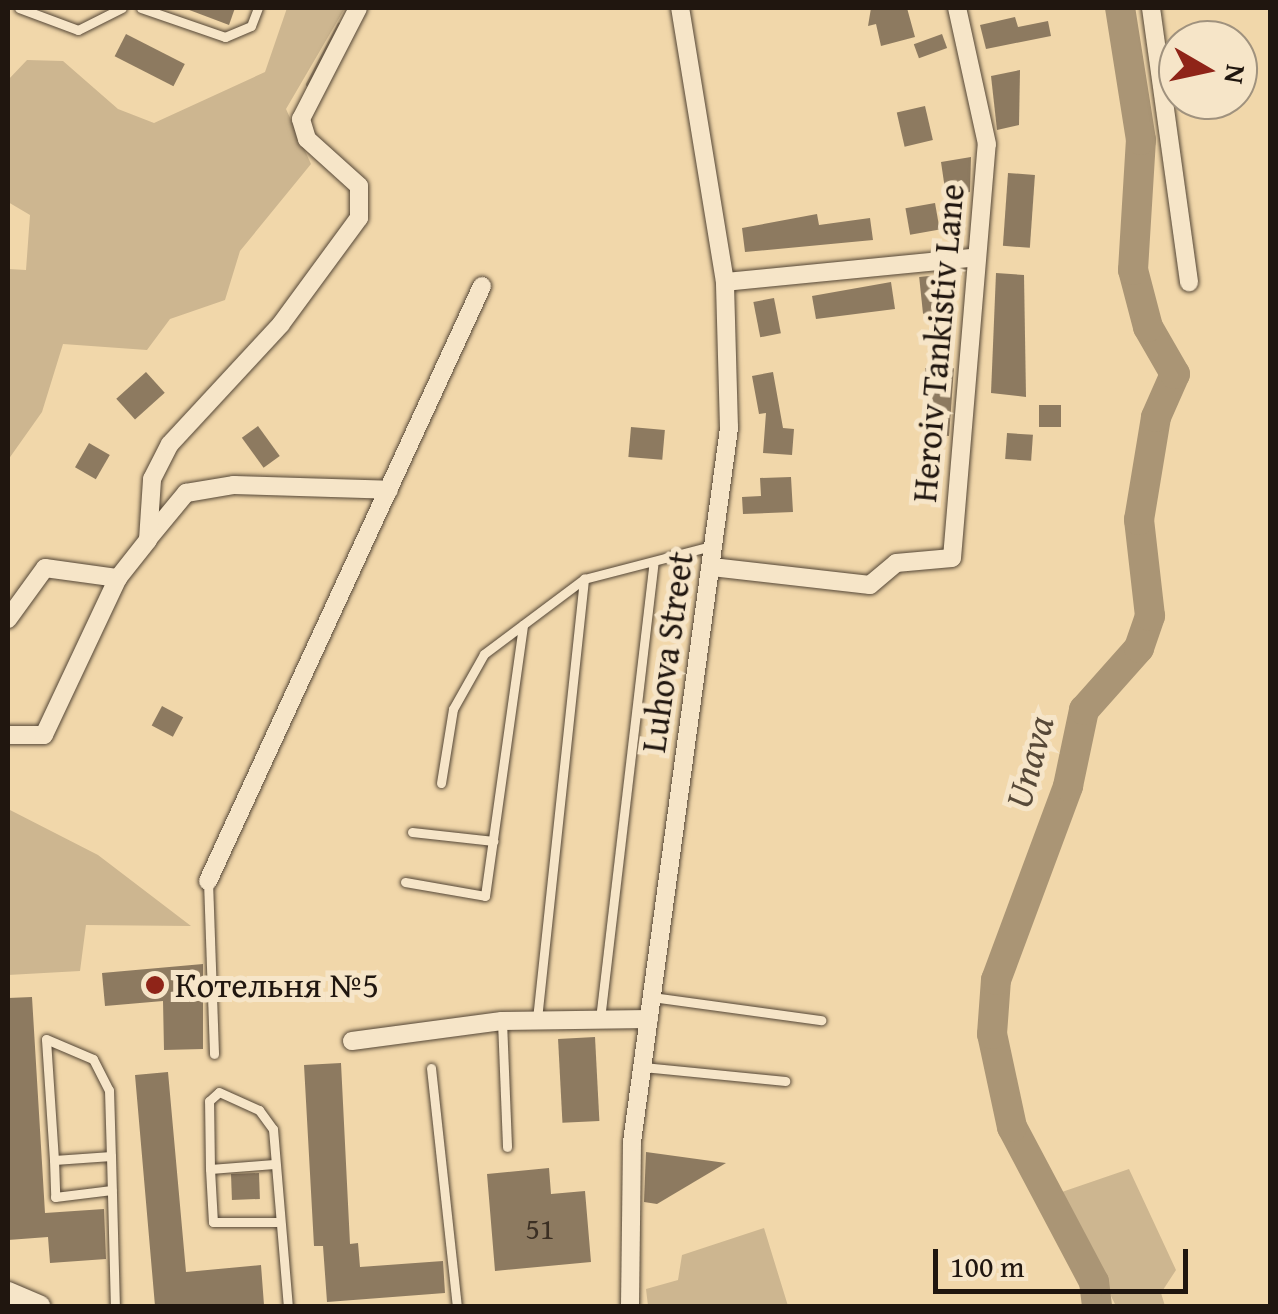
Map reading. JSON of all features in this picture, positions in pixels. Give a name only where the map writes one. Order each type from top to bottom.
[{"type":"street","points":[[148,540],[152,479],[170,444],[281,324],[359,218],[359,186],[307,139],[301,118],[358,8]]},
{"type":"street","name":"Luhova Street","points":[[630,1306],[642,1067],[729,428],[724,282],[680,8]]},
{"type":"street","name":"Heroiv Tankistiv Lane","points":[[712,567],[870,585],[896,564],[952,558],[970,258],[983,234],[987,144],[957,8]]},
{"type":"street","points":[[1152,8],[1189,282]]},
{"type":"street","points":[[724,282],[970,258]]},
{"type":"street","points":[[208,882],[482,286]]},
{"type":"street","points":[[8,735],[44,735],[118,578],[186,492],[234,485],[389,490]]},
{"type":"street","points":[[8,619],[45,568],[118,578]]},
{"type":"street","points":[[352,1041],[502,1021],[649,1019]]},
{"type":"street","points":[[8,1293],[39,1306]]},
{"type":"lane","points":[[19,8],[78,30],[122,8]]},
{"type":"lane","points":[[141,8],[225,37],[252,26],[258,8]]},
{"type":"lane","points":[[441,783],[452,710],[484,654],[584,580],[715,546]]},
{"type":"lane","points":[[600,1020],[653,564]]},
{"type":"lane","points":[[536,1020],[584,580]]},
{"type":"lane","points":[[405,882],[485,896],[524,625]]},
{"type":"lane","points":[[412,832],[494,841]]},
{"type":"lane","points":[[208,882],[214,1054]]},
{"type":"lane","points":[[652,997],[821,1020]]},
{"type":"lane","points":[[502,1021],[507,1147]]},
{"type":"lane","points":[[112,1190],[55,1198],[46,1039],[93,1058],[108,1090],[111,1156],[116,1306]]},
{"type":"lane","points":[[642,1067],[785,1081]]},
{"type":"lane","points":[[431,1068],[456,1306]]},
{"type":"lane","points":[[276,1222],[213,1222],[209,1101],[219,1092],[260,1110],[272,1129],[276,1222],[291,1277],[288,1306]]},
{"type":"lane","points":[[54,1160],[111,1156]]},
{"type":"lane","points":[[210,1169],[274,1164]]},
{"type":"shaded area","points":[[287,8],[345,8],[286,109],[311,164],[240,251],[225,300],[170,319],[147,350],[63,344],[42,412],[8,460],[8,269],[26,270],[30,215],[8,202],[8,80],[27,60],[63,61],[118,109],[154,123],[265,72]]},
{"type":"shaded area","points":[[10,810],[98,855],[191,926],[86,925],[80,971],[8,975]]},
{"type":"shaded area","points":[[1129,1169],[1176,1270],[1161,1293],[1165,1306],[1116,1306],[1059,1193]]},
{"type":"shaded area","points":[[764,1228],[788,1306],[648,1306],[646,1289],[678,1280],[682,1255]]},
{"type":"building","points":[[184,8],[235,8],[229,25]]},
{"type":"building","points":[[871,8],[907,8],[915,37],[881,46],[876,24],[868,26]]},
{"type":"building","points":[[1015,17],[1018,27],[1048,21],[1051,36],[986,49],[980,25]]},
{"type":"building","points":[[126,34],[185,64],[173,86],[115,56]]},
{"type":"building","points":[[942,34],[947,48],[919,58],[914,44]]},
{"type":"building","points":[[1020,70],[1019,125],[997,130],[991,76]]},
{"type":"building","points":[[925,106],[933,140],[905,147],[897,113]]},
{"type":"building","points":[[971,157],[970,192],[946,196],[941,162]]},
{"type":"building","points":[[1008,173],[1035,175],[1030,248],[1003,246]]},
{"type":"building","points":[[935,203],[940,230],[910,235],[905,208]]},
{"type":"building","points":[[817,214],[819,225],[870,218],[873,240],[745,252],[742,228]]},
{"type":"building","points":[[996,273],[1024,275],[1026,397],[991,393]]},
{"type":"building","points":[[948,274],[952,311],[923,314],[919,277]]},
{"type":"building","points":[[891,282],[895,309],[816,319],[812,296]]},
{"type":"building","points":[[774,298],[781,333],[760,337],[753,302]]},
{"type":"building","points":[[925,368],[954,368],[949,436],[928,434]]},
{"type":"building","points":[[146,372],[165,393],[135,420],[116,399]]},
{"type":"building","points":[[773,372],[783,428],[794,429],[792,455],[763,453],[766,413],[759,414],[752,376]]},
{"type":"building","points":[[1039,405],[1061,405],[1061,427],[1039,427]]},
{"type":"building","points":[[258,426],[280,456],[264,468],[242,438]]},
{"type":"building","points":[[631,427],[665,430],[662,460],[628,457]]},
{"type":"building","points":[[1007,433],[1033,435],[1031,461],[1005,459]]},
{"type":"building","points":[[89,443],[110,455],[96,479],[75,467]]},
{"type":"building","points":[[791,477],[793,512],[743,514],[742,497],[761,496],[760,478]]},
{"type":"building","points":[[162,706],[183,717],[173,737],[152,725]]},
{"type":"building","name":"Котельня №5","points":[[203,964],[203,1049],[164,1050],[163,1001],[105,1006],[102,973]]},
{"type":"building","points":[[32,997],[45,1213],[104,1209],[106,1259],[50,1263],[48,1237],[8,1240],[8,998]]},
{"type":"building","points":[[595,1037],[599,1121],[562,1123],[558,1039]]},
{"type":"building","points":[[341,1063],[350,1244],[358,1243],[360,1267],[443,1261],[445,1293],[327,1302],[323,1246],[314,1246],[304,1065]]},
{"type":"building","points":[[168,1072],[186,1272],[261,1265],[264,1305],[155,1306],[135,1075]]},
{"type":"building","points":[[646,1152],[726,1163],[657,1204],[644,1202]]},
{"type":"building","points":[[549,1168],[551,1194],[585,1191],[591,1262],[495,1271],[487,1174]]},
{"type":"building","points":[[259,1173],[260,1199],[232,1200],[231,1174]]},
{"type":"waterway","name":"Unava","points":[[1097,1306],[1094,1282],[1012,1127],[992,1034],[996,980],[1068,786],[1084,710],[1139,648],[1150,616],[1139,520],[1156,417],[1175,374],[1148,327],[1133,270],[1141,140],[1120,8]]},
{"type":"waterway","points":[[308,84],[339,25]]},
{"type":"place","name":"Котельня №5","points":[[155,985]]}]
